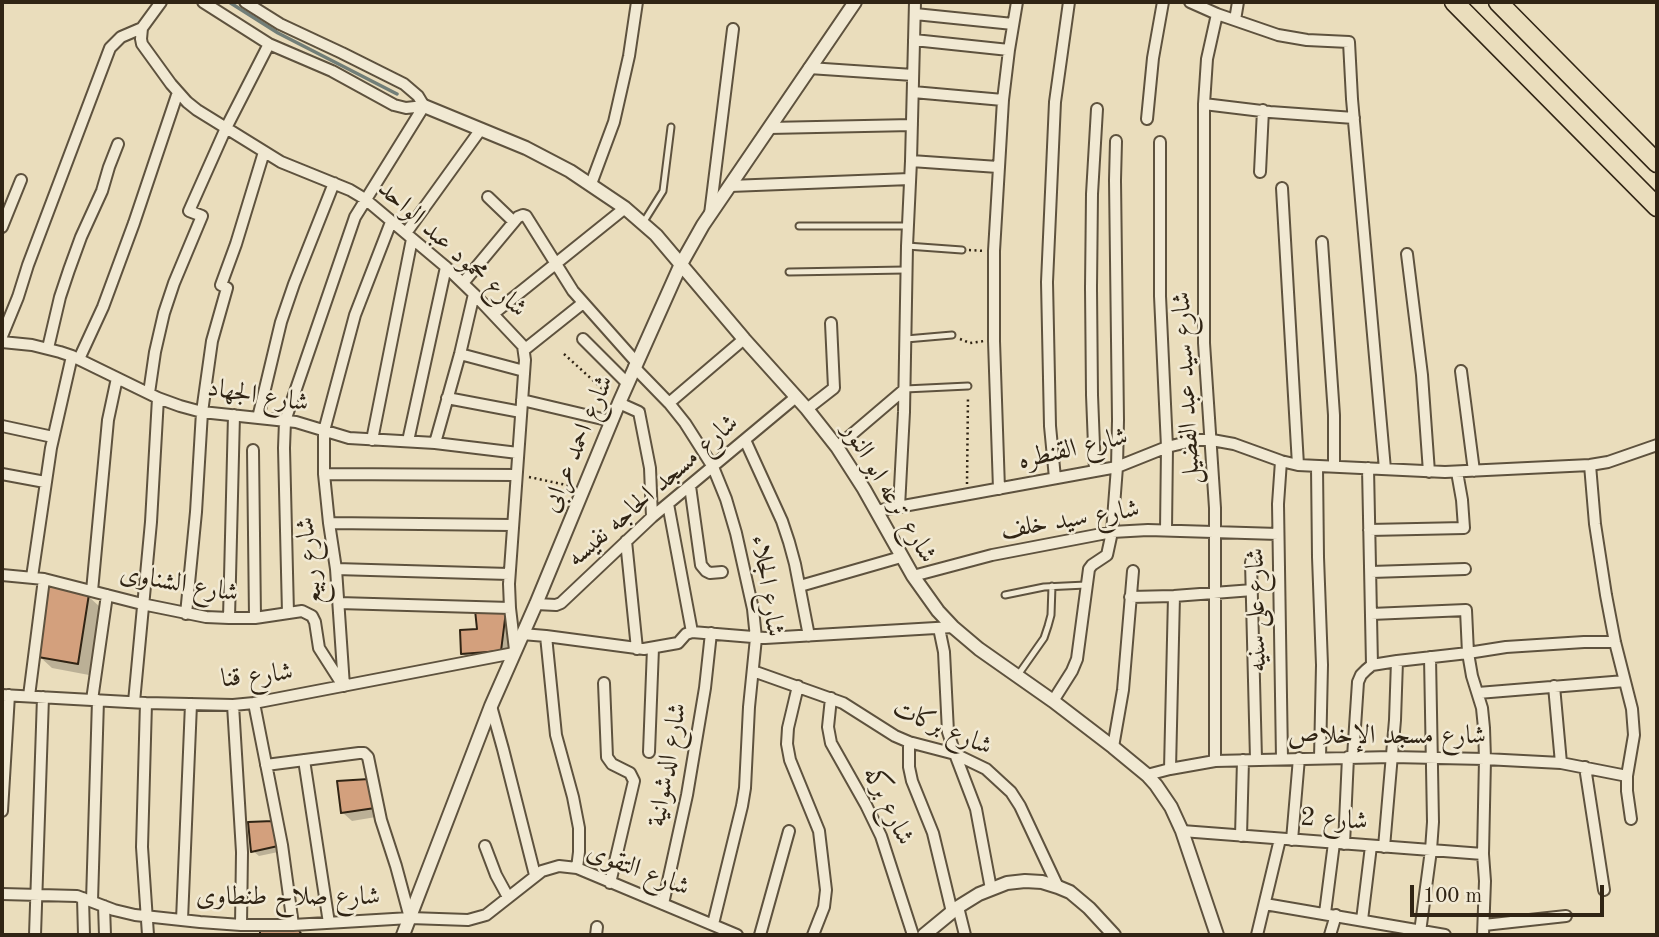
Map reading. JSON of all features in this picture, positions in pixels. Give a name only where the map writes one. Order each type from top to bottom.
[{"type":"highway","points":[[1454,2],[1657,207]]},
{"type":"highway","points":[[1498,2],[1657,163]]},
{"type":"street","points":[[2,336],[110,48],[121,37],[142,28],[161,2]]},
{"type":"street","name":"شارع ترعه ابو النور","points":[[203,2],[269,44],[332,72],[394,105],[406,108],[424,106],[537,153],[591,184],[643,223],[807,409],[837,447],[864,489],[901,557],[939,611],[979,649],[1052,701],[1147,775],[1171,807],[1182,831],[1217,935]]},
{"type":"street","name":"شارع ترعه ابو النور","points":[[246,2],[280,24],[404,84],[418,96],[424,106]]},
{"type":"street","points":[[591,184],[614,122],[629,56],[637,2]]},
{"type":"street","name":"شارع احمد عرابى","points":[[403,935],[491,706],[618,403],[681,264],[709,216],[855,2]]},
{"type":"street","points":[[899,507],[905,389],[906,246],[915,2]]},
{"type":"street","points":[[999,489],[994,251],[1003,100],[1017,2]]},
{"type":"street","points":[[1055,478],[1050,426],[1048,269],[1055,102],[1069,2]]},
{"type":"street","points":[[1147,119],[1153,58],[1163,2]]},
{"type":"street","points":[[1190,2],[1278,35],[1349,43],[1385,469]]},
{"type":"street","points":[[1235,20],[1238,2]]},
{"type":"street","points":[[915,14],[1013,24]]},
{"type":"street","name":"شارع سيد عبد الفضيل","points":[[1215,761],[1214,485],[1204,343],[1204,104],[1207,58],[1217,14]]},
{"type":"street","name":"شارع محمود عبد الواحد","points":[[142,28],[142,44],[178,92],[197,110],[264,152],[365,199],[446,267],[521,342],[524,350],[524,371],[509,574],[515,651]]},
{"type":"street","points":[[709,216],[733,29]]},
{"type":"street","points":[[915,40],[1009,50]]},
{"type":"street","points":[[134,702],[153,494],[155,352],[177,274],[202,216],[189,211],[226,128],[269,44]]},
{"type":"street","points":[[808,68],[913,75]]},
{"type":"street","points":[[29,696],[45,482],[53,436],[75,358],[103,307],[178,92]]},
{"type":"street","points":[[913,92],[1003,100]]},
{"type":"street","points":[[1204,104],[1354,118]]},
{"type":"street","points":[[344,686],[319,648],[312,616],[302,611],[288,613],[285,421],[351,226],[424,106]]},
{"type":"street","points":[[1095,471],[1091,275],[1097,108]]},
{"type":"street","points":[[1260,172],[1263,110]]},
{"type":"street","points":[[769,128],[912,125]]},
{"type":"street","points":[[372,440],[409,236],[481,129]]},
{"type":"street","points":[[1052,701],[1077,659],[1090,566],[1107,555],[1112,532],[1118,420],[1116,141]]},
{"type":"street","points":[[1160,142],[1160,296],[1167,447],[1166,530]]},
{"type":"street","points":[[48,348],[63,288],[118,144]]},
{"type":"street","points":[[186,614],[197,512],[202,411],[212,341],[227,288],[220,285],[240,233],[264,152]]},
{"type":"street","points":[[911,161],[998,167]]},
{"type":"street","points":[[730,186],[910,179]]},
{"type":"street","points":[[2,228],[20,180]]},
{"type":"street","points":[[258,418],[281,321],[334,183]]},
{"type":"street","points":[[1282,188],[1298,465]]},
{"type":"street","points":[[463,283],[514,222],[488,197]]},
{"type":"street","points":[[494,314],[625,208]]},
{"type":"street","name":"شارع الجلاء","points":[[514,222],[520,215],[528,217],[555,264],[583,303],[669,403],[700,444],[713,467],[737,533],[753,609],[756,638],[744,797],[713,924]]},
{"type":"street","name":"شارع ربيع","points":[[344,686],[336,569],[324,474],[324,431],[355,315],[391,222]]},
{"type":"street","points":[[1322,242],[1334,415],[1334,466]]},
{"type":"street","points":[[1407,254],[1422,375],[1429,472]]},
{"type":"street","points":[[408,442],[446,267]]},
{"type":"street","points":[[435,443],[474,294]]},
{"type":"street","points":[[524,350],[583,303]]},
{"type":"street","points":[[807,409],[834,388],[831,323]]},
{"type":"street","points":[[583,339],[627,383]]},
{"type":"street","points":[[669,403],[744,339]]},
{"type":"street","name":"شارع الجهاد","points":[[2,342],[48,348],[153,395],[202,411],[285,421],[349,438],[435,443],[518,453]]},
{"type":"street","points":[[460,354],[524,371]]},
{"type":"street","points":[[1461,371],[1474,471]]},
{"type":"street","points":[[92,591],[108,420],[117,378]]},
{"type":"street","points":[[837,447],[905,389]]},
{"type":"street","name":"شارع مسجد الحاجه نفيسه","points":[[536,604],[561,603],[652,517],[796,397]]},
{"type":"street","points":[[447,398],[521,412]]},
{"type":"street","points":[[522,400],[611,421]]},
{"type":"street","points":[[618,403],[639,412],[650,468],[652,517]]},
{"type":"street","points":[[229,618],[234,415]]},
{"type":"street","points":[[2,426],[53,436]]},
{"type":"street","points":[[745,440],[782,521],[795,564],[809,636]]},
{"type":"street","name":"شارع القنطره","points":[[876,511],[1117,467],[1181,442],[1212,440],[1234,443],[1298,465],[1429,472],[1590,465],[1608,462],[1657,445]]},
{"type":"street","points":[[253,450],[255,618]]},
{"type":"street","name":"شارع على سنيه","points":[[1281,461],[1278,534],[1282,759]]},
{"type":"street","points":[[1590,465],[1594,524],[1615,642],[1632,709],[1634,735],[1627,776],[1631,819]]},
{"type":"street","points":[[1317,467],[1322,665],[1320,758]]},
{"type":"street","points":[[1368,468],[1372,665]]},
{"type":"street","points":[[1369,530],[1464,528],[1457,472]]},
{"type":"street","points":[[2,474],[45,482]]},
{"type":"street","points":[[324,474],[516,475]]},
{"type":"street","points":[[690,486],[701,565],[710,573],[722,572]]},
{"type":"street","points":[[668,504],[692,632]]},
{"type":"street","points":[[329,523],[512,524]]},
{"type":"street","name":"شارع سيد خلف","points":[[913,576],[1005,552],[1112,532],[1166,530],[1278,534]]},
{"type":"street","points":[[626,541],[637,649]]},
{"type":"street","points":[[800,586],[901,557]]},
{"type":"street","points":[[1251,562],[1256,760]]},
{"type":"street","points":[[336,569],[509,574]]},
{"type":"street","points":[[1371,572],[1465,569]]},
{"type":"street","points":[[1113,747],[1123,690],[1133,571]]},
{"type":"street","name":"شارع الشناوى","points":[[2,575],[38,578],[186,614],[255,618],[288,613]]},
{"type":"street","points":[[1130,597],[1253,590]]},
{"type":"street","points":[[84,935],[88,900],[95,700],[107,595]]},
{"type":"street","points":[[1170,769],[1174,596]]},
{"type":"street","points":[[338,603],[510,608]]},
{"type":"street","points":[[1371,614],[1466,610],[1468,653],[1482,708],[1485,759],[1484,930],[1566,916]]},
{"type":"street","points":[[522,634],[637,649],[678,643],[686,634],[692,632],[756,638],[954,627]]},
{"type":"street","points":[[939,628],[944,652],[947,724],[955,754],[976,808],[991,888]]},
{"type":"street","name":"شارع الدشوانية","points":[[663,904],[690,782],[711,633]]},
{"type":"street","points":[[546,636],[556,736],[579,828],[577,868]]},
{"type":"street","points":[[1331,935],[1339,843],[1361,675],[1372,665],[1397,661],[1506,647],[1615,642]]},
{"type":"street","points":[[649,752],[653,648]]},
{"type":"street","name":"شارع قنا","points":[[5,695],[233,705],[344,686],[515,651]]},
{"type":"street","points":[[1420,932],[1433,822],[1430,657]]},
{"type":"street","points":[[1384,847],[1395,720],[1397,661]]},
{"type":"street","name":"شارع بركات","points":[[753,671],[831,698],[855,710],[883,730],[909,742],[955,754],[986,769],[1011,792],[1020,806],[1058,887]]},
{"type":"street","points":[[1478,694],[1625,681]]},
{"type":"street","points":[[604,684],[607,757],[612,764],[630,773],[634,781],[610,883]]},
{"type":"street","points":[[1554,686],[1561,763]]},
{"type":"street","points":[[798,687],[787,736],[788,752],[819,831],[827,896],[813,935]]},
{"type":"street","points":[[2,811],[5,695]]},
{"type":"street","points":[[35,935],[43,697]]},
{"type":"street","name":"شارع بركه","points":[[831,698],[828,727],[831,743],[881,836],[913,935]]},
{"type":"street","points":[[146,703],[142,847],[148,935]]},
{"type":"street","points":[[254,703],[282,845],[292,925]]},
{"type":"street","points":[[181,920],[191,704]]},
{"type":"street","points":[[233,705],[242,852],[241,925]]},
{"type":"street","points":[[491,706],[535,875]]},
{"type":"street","points":[[909,742],[912,781],[933,833],[965,935]]},
{"type":"street","points":[[266,765],[359,753],[368,757],[381,820],[410,918]]},
{"type":"street","name":"شارع مسجد الإخلاص","points":[[1147,775],[1215,761],[1432,757],[1561,763],[1627,776]]},
{"type":"street","points":[[1292,840],[1299,758]]},
{"type":"street","points":[[304,760],[329,923]]},
{"type":"street","points":[[1241,836],[1243,760]]},
{"type":"street","points":[[1585,767],[1604,890]]},
{"type":"street","points":[[760,935],[789,831]]},
{"type":"street","name":"شارع 2","points":[[1182,831],[1483,854]]},
{"type":"street","points":[[1257,935],[1280,839]]},
{"type":"street","points":[[485,846],[508,897]]},
{"type":"street","points":[[1362,920],[1371,846]]},
{"type":"street","name":"شارع التقوى","points":[[410,918],[468,920],[486,915],[535,875],[559,866],[577,868],[737,935]]},
{"type":"street","points":[[924,935],[968,900],[991,888],[1025,881],[1058,887],[1080,900],[1114,935]]},
{"type":"street","name":"شارع صلاح طنطاوى","points":[[2,894],[69,896],[146,917],[241,925],[292,925],[410,918]]},
{"type":"street","points":[[1265,904],[1362,920],[1388,930],[1445,935]]},
{"type":"street","points":[[104,906],[105,935]]},
{"type":"street","points":[[200,922],[202,935]]},
{"type":"lane","points":[[643,223],[663,191],[671,127]]},
{"type":"lane","points":[[799,226],[908,226]]},
{"type":"lane","points":[[906,246],[962,250]]},
{"type":"lane","points":[[789,272],[906,270]]},
{"type":"lane","points":[[906,339],[952,335]]},
{"type":"lane","points":[[905,389],[968,386]]},
{"type":"lane","points":[[1005,595],[1052,586],[1086,585]]},
{"type":"lane","points":[[1017,676],[1044,638],[1051,615],[1052,586]]},
{"type":"path","points":[[962,250],[994,251]]},
{"type":"path","points":[[952,335],[970,343],[994,341]]},
{"type":"path","points":[[564,354],[618,403]]},
{"type":"path","points":[[967,494],[968,386]]},
{"type":"path","points":[[516,475],[583,488]]},
{"type":"building","points":[[48,584],[89,594],[78,664],[38,657]]},
{"type":"building","points":[[475,610],[506,611],[501,651],[461,654],[460,630],[477,629]]},
{"type":"building","points":[[369,779],[375,808],[341,813],[337,781]]},
{"type":"building","points":[[273,821],[278,846],[251,852],[248,822]]},
{"type":"building","points":[[260,929],[298,929],[302,935],[260,935]]},
{"type":"waterway","points":[[229,2],[278,33],[397,94]]}]
